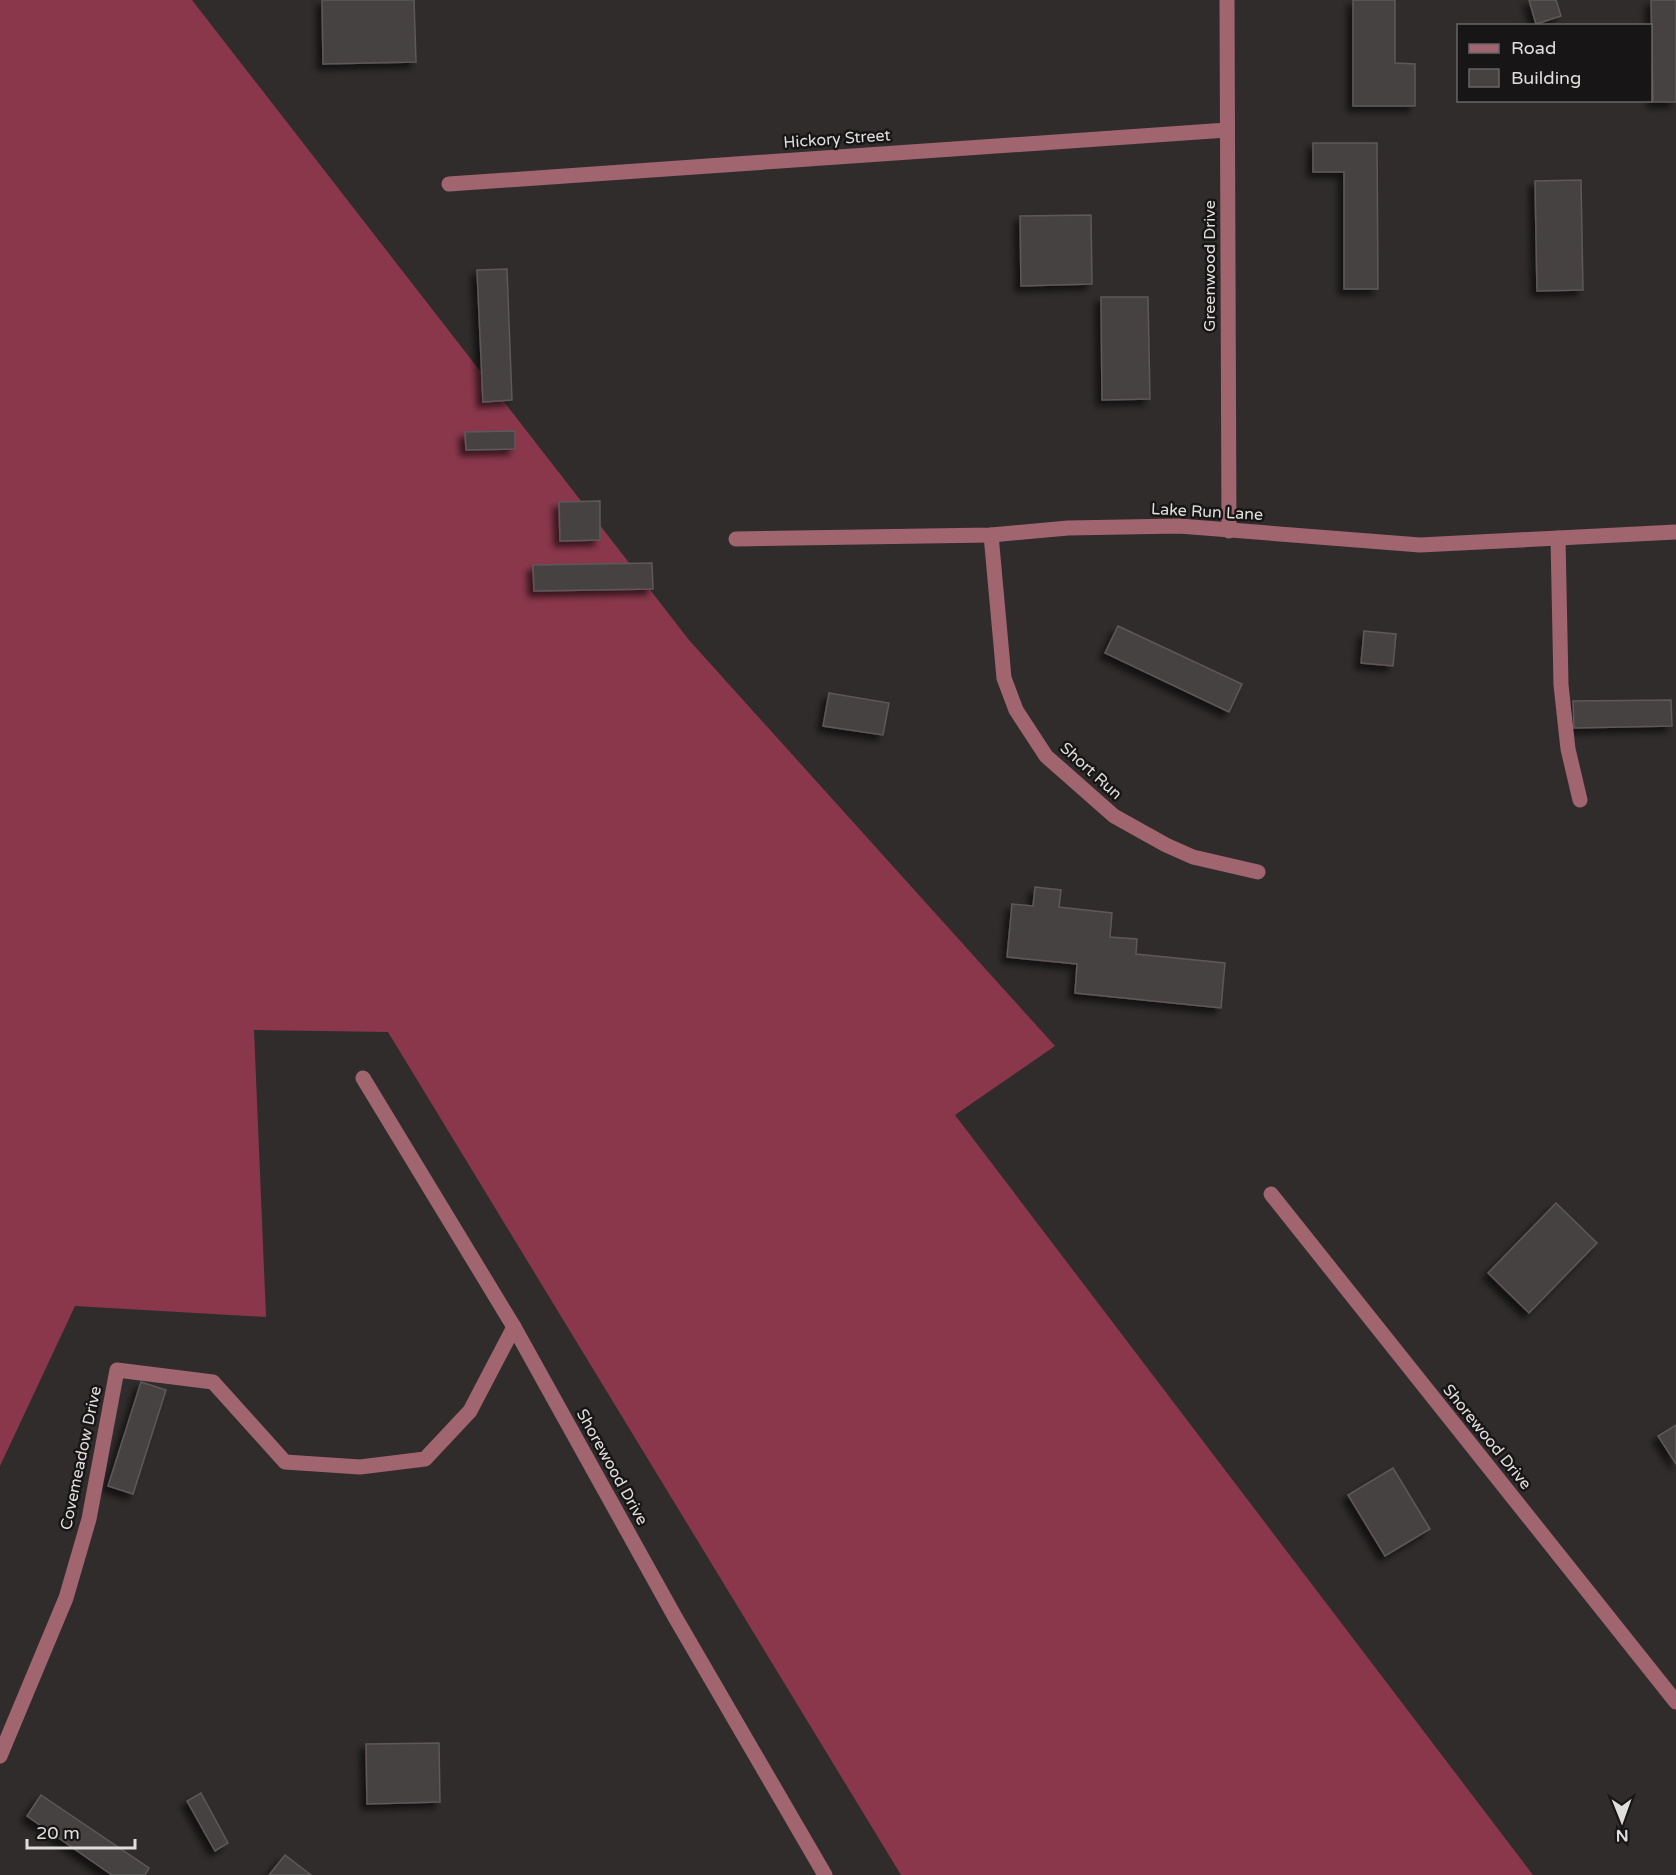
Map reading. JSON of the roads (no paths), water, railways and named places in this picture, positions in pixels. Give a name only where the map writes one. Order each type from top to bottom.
[{"type":"street","name":"Greenwood Drive","points":[[1227,0],[1229,531]]},
{"type":"street","name":"Hickory Street","points":[[449,184],[1227,130]]},
{"type":"street","name":"Lake Run Lane","points":[[736,540],[991,535],[1090,527],[1179,526],[1420,545],[1676,532]]},
{"type":"street","name":"Short Run","points":[[991,535],[1004,678],[1016,710],[1046,756],[1114,816],[1166,845],[1193,857],[1258,872]]},
{"type":"street","points":[[1558,538],[1561,685],[1568,749],[1580,800]]},
{"type":"street","name":"Shorewood Drive","points":[[363,1078],[513,1327],[675,1617],[825,1875]]},
{"type":"street","name":"Shorewood Drive","points":[[1271,1194],[1676,1702]]},
{"type":"street","name":"Covemeadow Drive","points":[[0,1756],[69,1587],[89,1519],[117,1370],[213,1382],[285,1462],[360,1467],[425,1459],[470,1411],[513,1327]]}]
